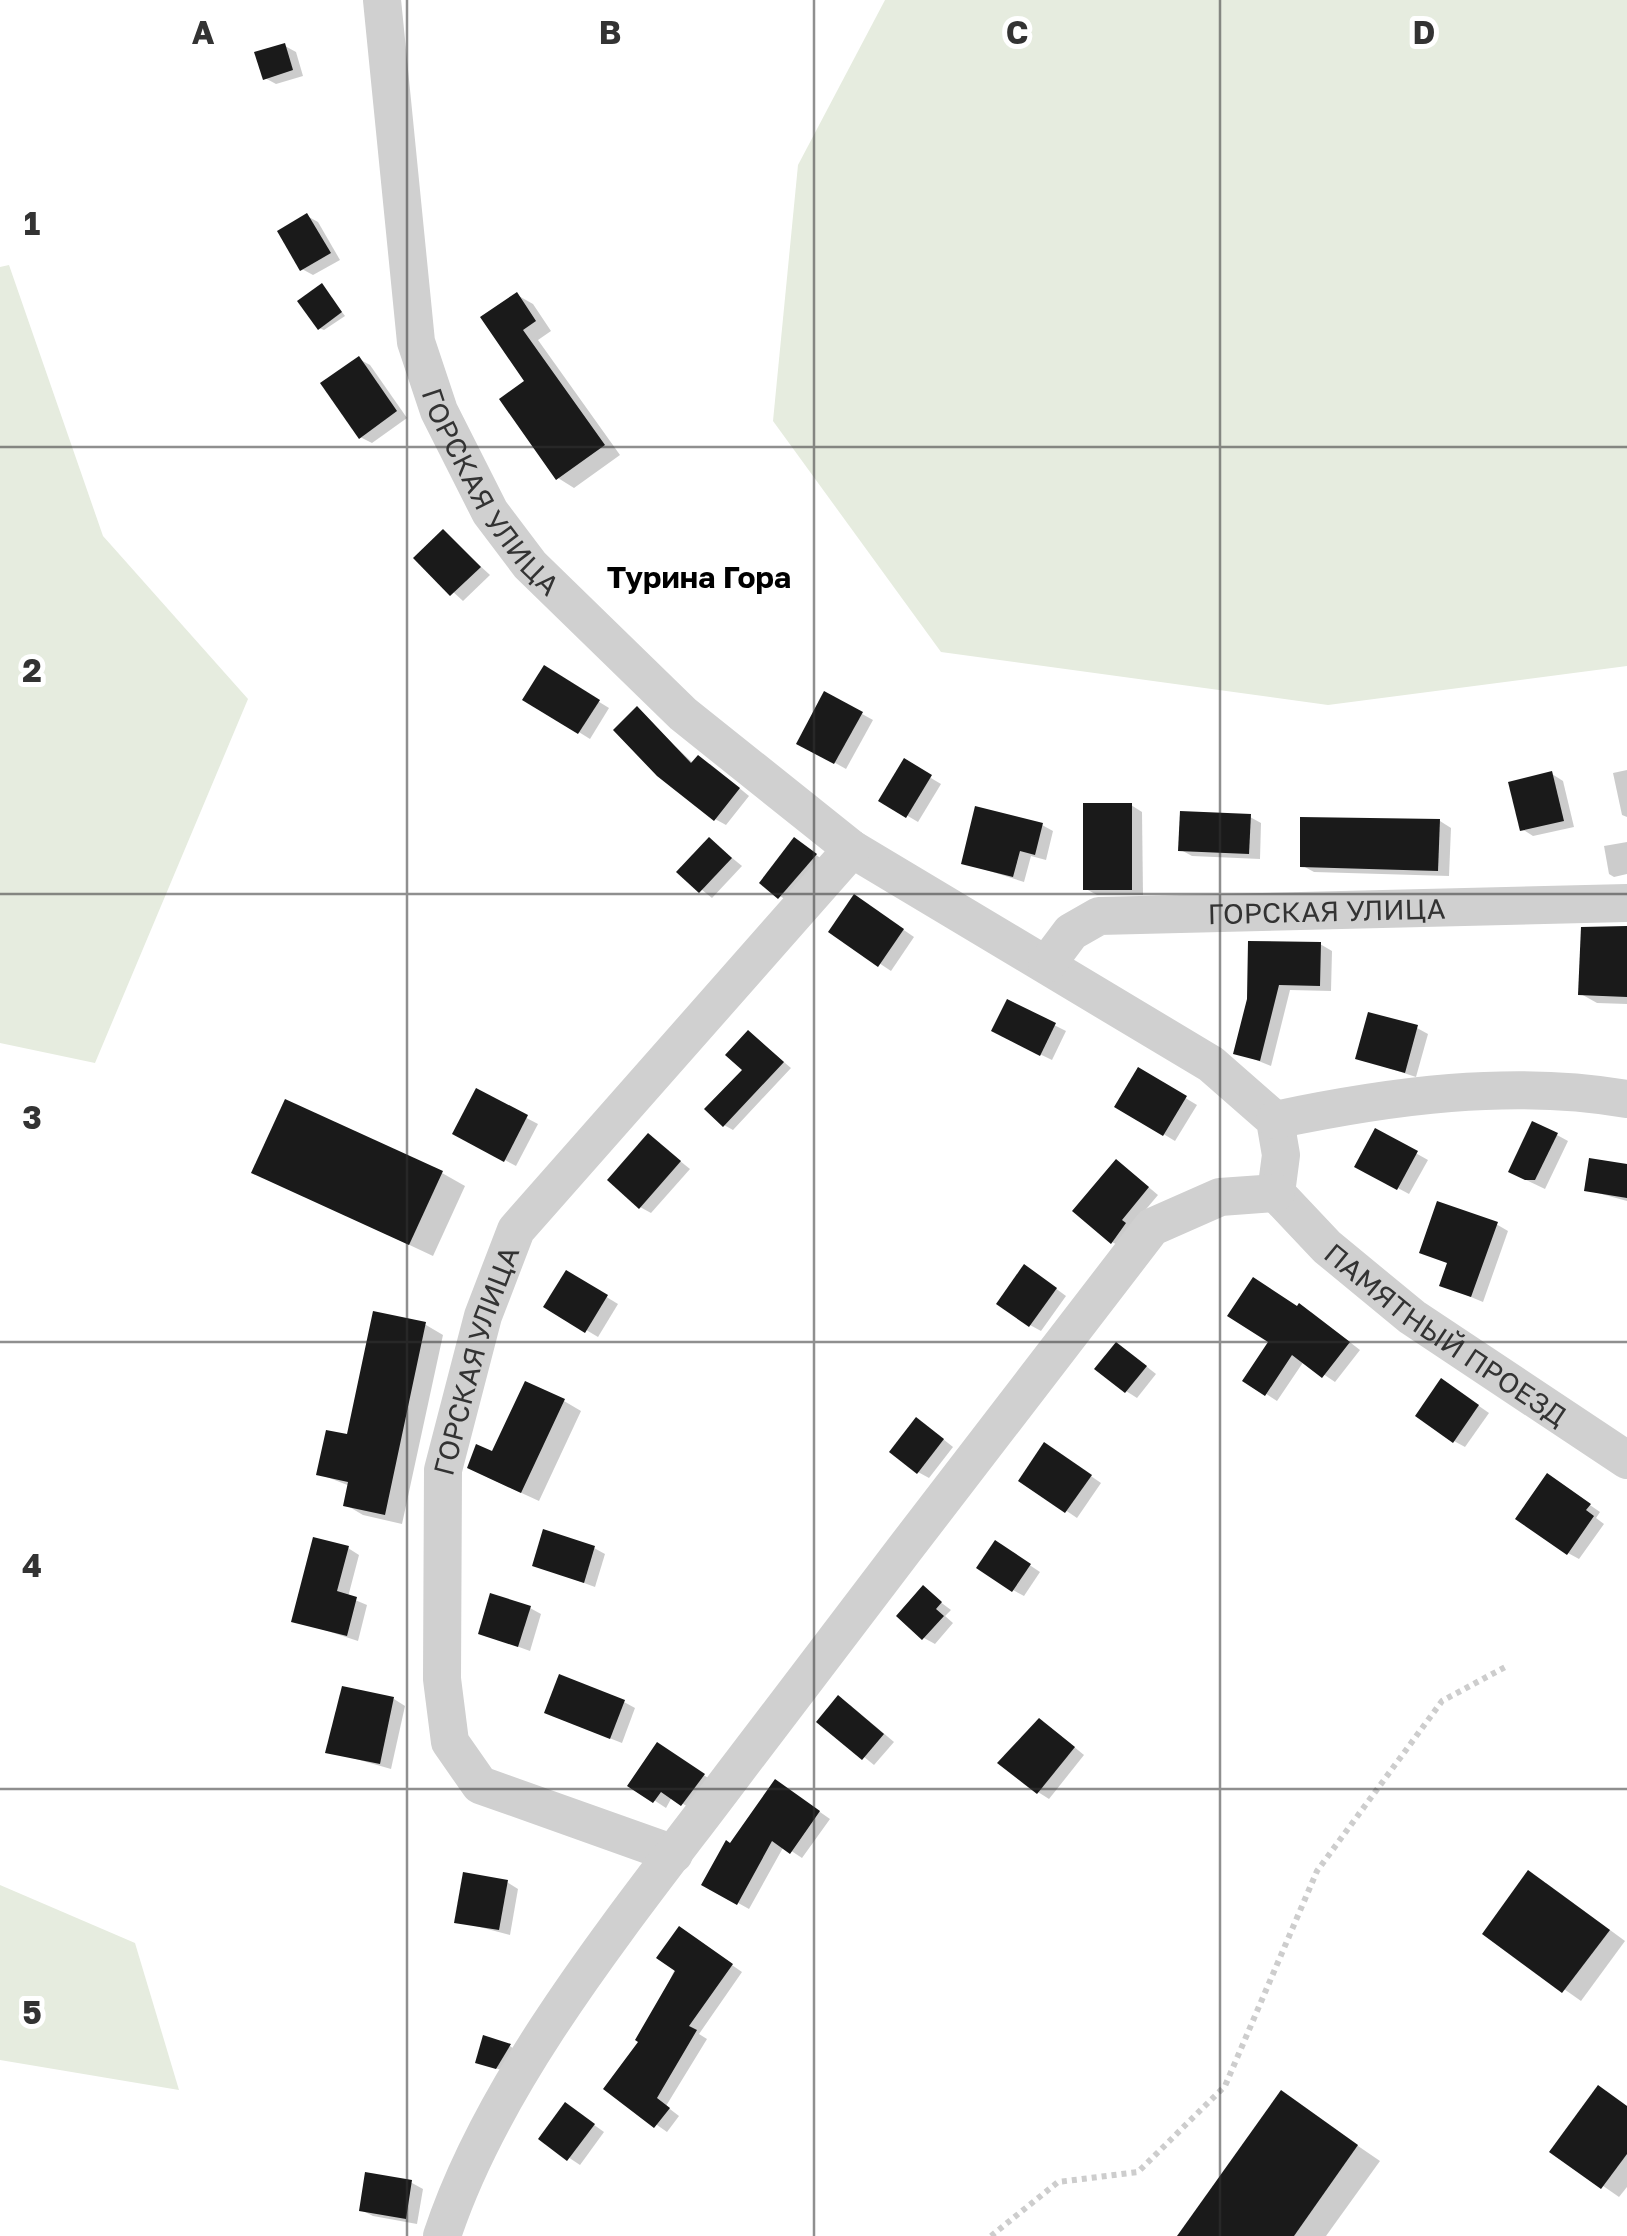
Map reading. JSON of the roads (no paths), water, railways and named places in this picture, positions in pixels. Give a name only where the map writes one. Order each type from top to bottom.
[{"type":"street","name":"ГОРСКАЯ УЛИЦА","points":[[382,0],[416,342],[439,411],[490,512],[530,565],[684,714],[852,849],[1211,1064],[1275,1120]]},
{"type":"street","name":"ГОРСКАЯ УЛИЦА","points":[[674,1854],[480,1785],[450,1742],[442,1679],[443,1470],[483,1316],[516,1230],[852,849]]},
{"type":"street","name":"ГОРСКАЯ УЛИЦА","points":[[1046,964],[1072,932],[1099,916],[1627,903]]},
{"type":"street","points":[[442,2236],[462,2177],[556,2017],[674,1854],[1152,1228],[1220,1196],[1276,1194],[1281,1154],[1275,1120],[1384,1097],[1577,1090],[1627,1099]]},
{"type":"street","name":"ПАМЯТНЫЙ ПРОЕЗД","points":[[1276,1194],[1327,1247],[1412,1317],[1627,1460]]},
{"type":"district","name":"Турина Гора","points":[[699,577]]}]
